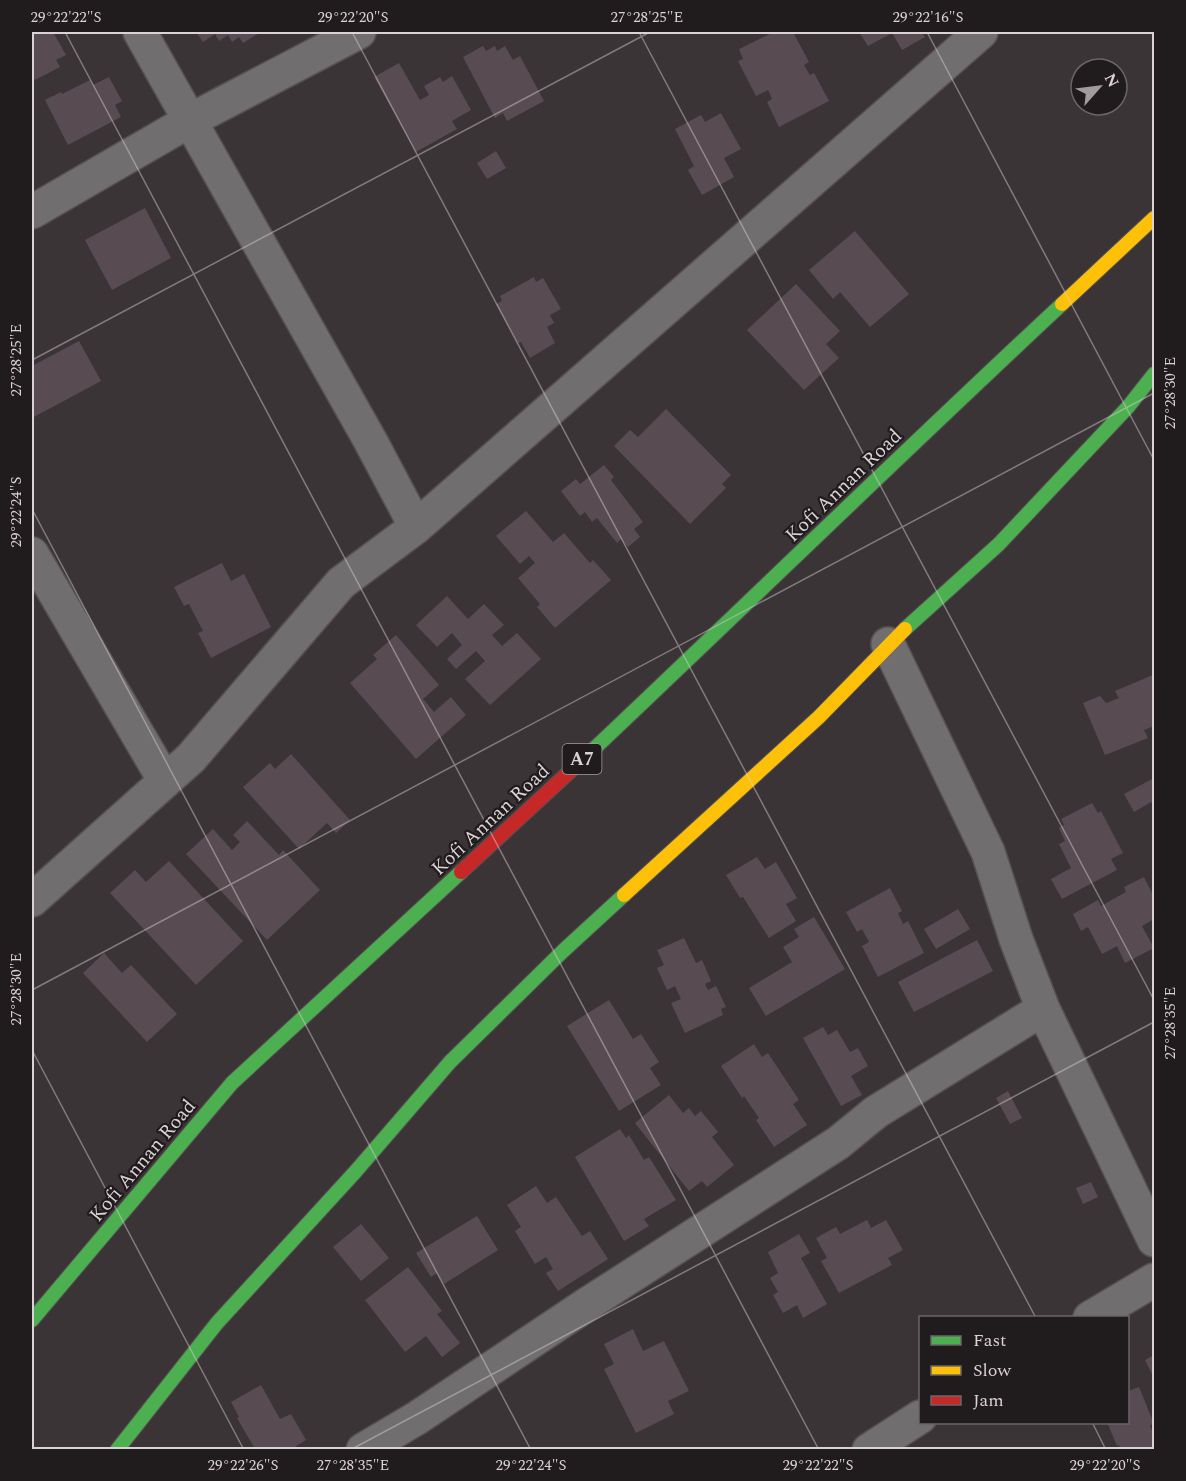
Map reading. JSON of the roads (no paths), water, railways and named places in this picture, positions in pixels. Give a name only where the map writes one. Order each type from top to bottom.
[{"type":"main road","name":"Kofi Annan Road","points":[[32,1320],[232,1083],[537,802],[761,591],[910,446],[1155,218]]},
{"type":"main road","points":[[117,1449],[217,1323],[356,1171],[450,1062],[563,951],[819,717],[888,644],[999,544],[1128,407],[1154,374]]},
{"type":"street","points":[[140,32],[371,442],[416,527]]},
{"type":"street","points":[[32,212],[189,121],[359,32]]},
{"type":"street","points":[[32,900],[191,758],[340,582],[416,527],[981,32]]},
{"type":"street","points":[[32,554],[165,781]]},
{"type":"street","points":[[888,644],[988,852],[1016,939],[1043,1009],[1155,1240]]},
{"type":"street","points":[[363,1449],[417,1418],[586,1305],[838,1143],[876,1112],[1043,1009]]},
{"type":"street","points":[[1092,1316],[1155,1280]]},
{"type":"street","points":[[869,1449],[919,1418]]}]
